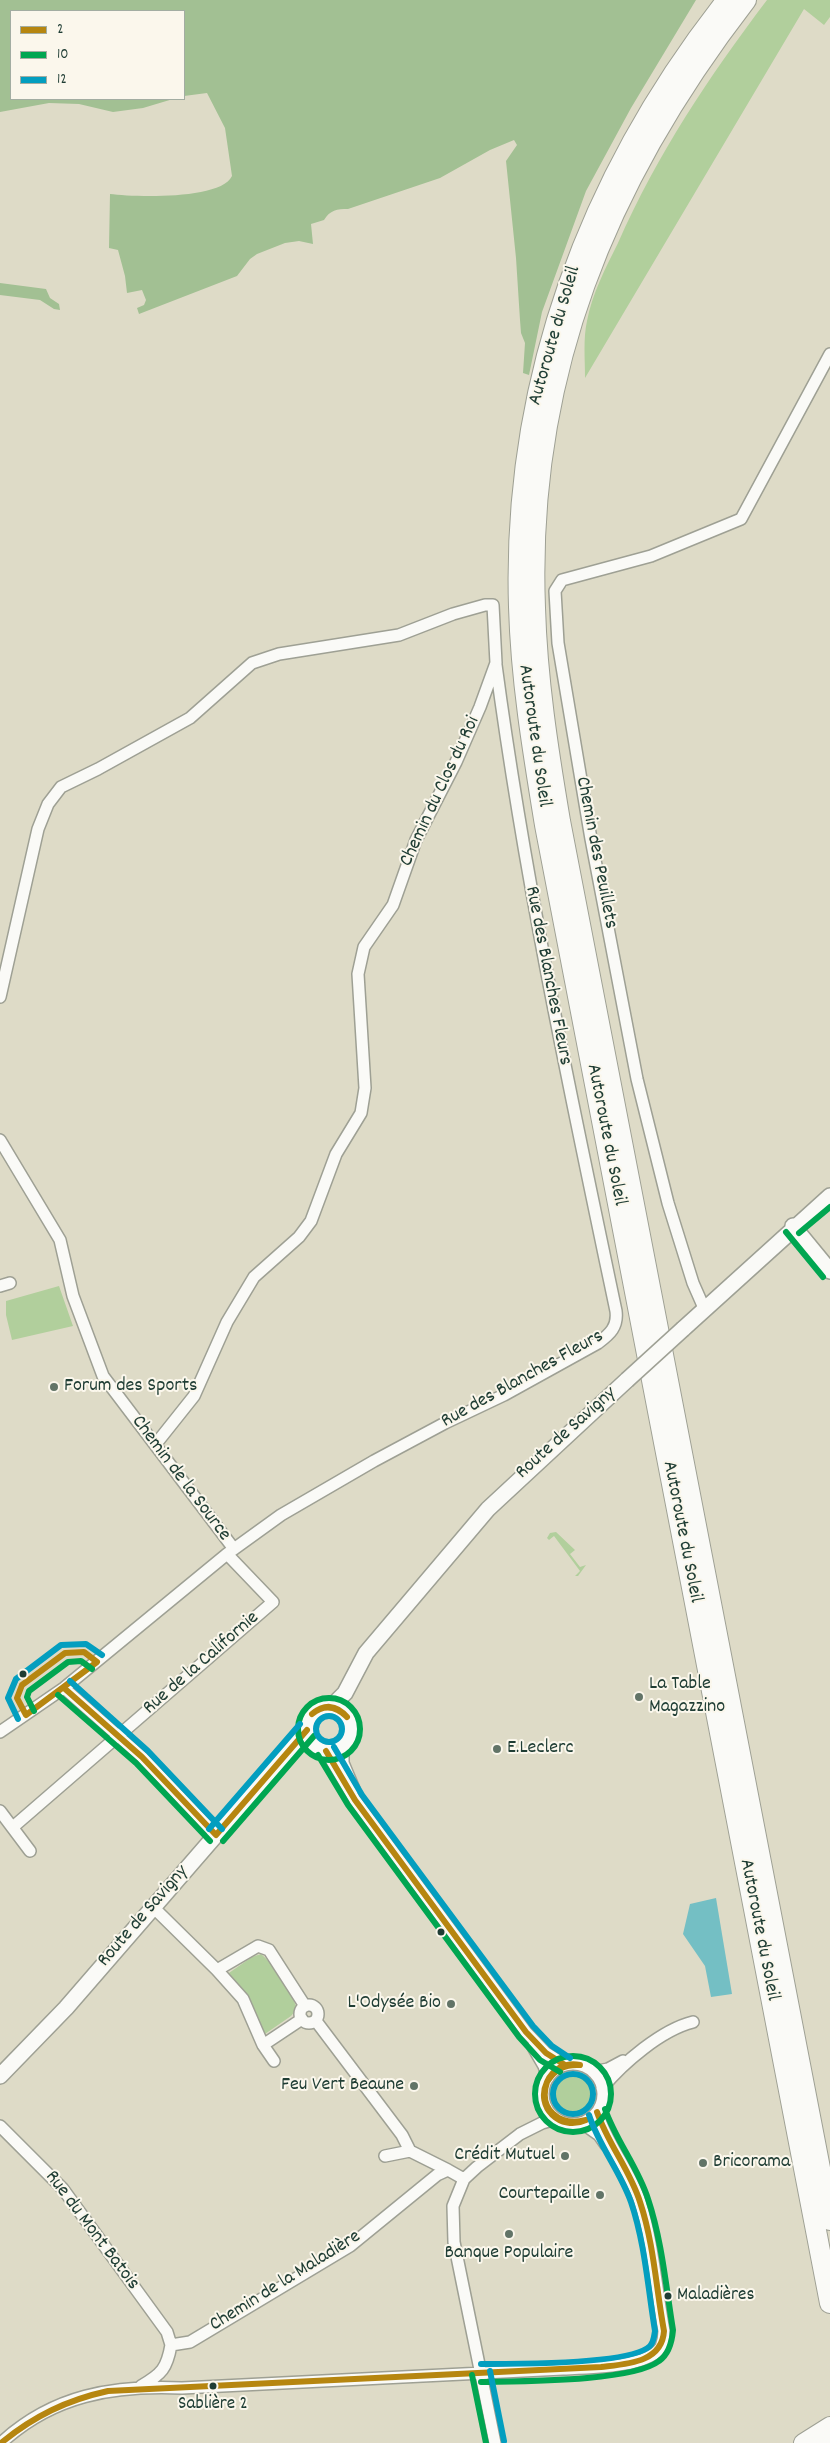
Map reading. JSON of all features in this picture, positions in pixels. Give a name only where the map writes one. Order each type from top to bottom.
[{"type":"highway","name":"Autoroute du Soleil","points":[[727,0],[672,77],[634,138],[593,219],[567,287],[543,372],[528,450],[520,539],[520,616],[528,713],[545,825],[830,2304]]},
{"type":"highway","name":"Autoroute du Soleil","points":[[746,0],[704,56],[655,131],[611,218],[584,284],[562,359],[545,436],[537,504],[534,606],[543,711],[560,821],[830,2220]]},
{"type":"highway","points":[[776,1938],[790,1968],[830,2164]]},
{"type":"main road","name":"Route de Savigny","points":[[330,1707],[345,1693],[359,1667],[392,1622],[401,1614],[459,1542],[504,1492],[794,1226],[830,1196]]},
{"type":"main road","points":[[794,1226],[830,1271]]},
{"type":"main road","name":"Route de Savigny","points":[[347,1716],[359,1667]]},
{"type":"main road","points":[[285,1756],[343,1747],[351,1732],[347,1716],[340,1710],[324,1707],[312,1714],[307,1730],[308,1739],[321,1749]]},
{"type":"main road","name":"Route de Savigny","points":[[0,2076],[66,2008],[307,1730]]},
{"type":"main road","points":[[802,2443],[828,2434]]},
{"type":"street","name":"Chemin des Peuillets","points":[[704,1308],[685,1258],[655,1156],[637,1080],[591,839],[564,678],[556,626],[555,591],[558,584],[566,579],[651,556],[741,519],[830,354]]},
{"type":"street","name":"Chemin du Clos du Roi","points":[[0,997],[38,829],[48,804],[60,787],[98,769],[190,718],[252,663],[279,654],[399,635],[453,614],[485,605],[493,605],[496,663],[471,730],[416,840],[393,905],[368,941],[361,957],[358,974],[365,1088],[361,1113],[336,1154],[311,1221],[299,1237],[254,1277],[228,1322],[194,1396],[155,1445]]},
{"type":"street","name":"Rue des Blanches Fleurs","points":[[0,1732],[64,1688],[230,1552],[281,1515],[374,1461],[445,1423],[504,1395],[598,1342],[612,1331],[616,1323],[616,1311],[535,916],[507,748],[496,663]]},
{"type":"street","name":"Chemin de la Source","points":[[0,1140],[56,1232],[62,1249],[62,1268],[103,1376],[155,1445],[230,1552]]},
{"type":"street","name":"Rue de la Californie","points":[[12,1827],[273,1602],[230,1552]]},
{"type":"street","points":[[64,1688],[142,1756],[216,1835]]},
{"type":"street","points":[[343,1747],[343,1763],[362,1806]]},
{"type":"street","points":[[321,1749],[340,1778],[526,2032],[546,2053],[565,2065],[579,2065],[593,2072],[602,2088],[601,2104],[597,2112],[582,2123],[573,2124],[556,2119],[542,2123],[520,2134]]},
{"type":"street","points":[[0,1811],[30,1850]]},
{"type":"street","points":[[154,1908],[217,1970],[243,1999],[263,2045],[274,2061]]},
{"type":"street","points":[[217,1970],[258,1946],[269,1950],[305,2006]]},
{"type":"street","points":[[311,2005],[316,2008],[318,2016],[316,2021],[307,2023],[302,2019],[301,2011],[305,2006],[311,2005]]},
{"type":"street","points":[[263,2045],[302,2019]]},
{"type":"street","points":[[316,2021],[402,2135],[410,2151],[464,2179]]},
{"type":"street","points":[[593,2072],[608,2069],[630,2059],[678,2027],[693,2022]]},
{"type":"street","points":[[495,2443],[454,2242],[453,2206],[464,2179],[520,2134],[536,2116],[543,2099],[548,2078],[544,2066],[526,2032]]},
{"type":"street","points":[[602,2088],[630,2059]]},
{"type":"street","points":[[548,2078],[565,2065]]},
{"type":"street","points":[[543,2099],[556,2119]]},
{"type":"street","points":[[1,2443],[21,2427],[62,2402],[98,2393],[141,2386],[182,2388],[615,2365],[653,2354],[661,2346],[664,2331],[643,2215],[636,2192],[602,2126],[597,2112]]},
{"type":"street","points":[[582,2123],[599,2136],[617,2156]]},
{"type":"street","name":"Rue du Mont Batois","points":[[0,2126],[63,2189],[167,2332],[171,2345]]},
{"type":"street","points":[[385,2156],[410,2151]]},
{"type":"street","name":"Chemin de la Maladière","points":[[171,2345],[190,2342],[350,2246],[437,2175],[448,2170]]},
{"type":"street","points":[[141,2386],[161,2373],[168,2361],[171,2345]]},
{"type":"green space","points":[[0,0],[696,0],[631,108],[586,191],[542,312],[529,375],[523,373],[525,343],[521,333],[516,258],[506,161],[517,145],[514,140],[490,150],[440,178],[348,209],[334,211],[324,220],[311,224],[313,244],[299,241],[285,243],[257,254],[250,259],[237,276],[139,314],[137,308],[144,305],[146,300],[142,290],[127,293],[125,276],[118,250],[109,248],[110,194],[156,196],[195,193],[225,184],[232,176],[225,128],[207,93],[185,96],[185,10],[10,10],[10,100],[170,100],[143,108],[113,112],[79,104],[49,103],[0,112]]},
{"type":"green space","points":[[767,0],[830,0],[830,17],[824,25],[804,9],[585,378],[584,349],[589,311],[600,281],[633,210],[667,147],[704,87]]},
{"type":"green space","points":[[0,283],[46,289],[50,298],[59,304],[60,310],[54,309],[40,300],[0,295]]},
{"type":"green space","points":[[59,1286],[73,1326],[12,1340],[6,1315],[6,1301]]},
{"type":"green space","points":[[556,1532],[575,1550],[570,1554],[580,1567],[586,1565],[578,1576],[575,1576],[580,1571],[554,1536],[549,1540],[547,1538],[550,1533]]},
{"type":"green space","points":[[261,1954],[282,1979],[297,2009],[291,2016],[262,2036],[226,1975],[252,1957]]},
{"type":"green space","points":[[572,2072],[584,2076],[590,2082],[594,2094],[590,2106],[584,2112],[572,2116],[560,2112],[554,2106],[550,2094],[554,2082],[560,2076]]},
{"type":"water","points":[[716,1898],[732,1994],[711,1997],[705,1966],[683,1934],[690,1904]]},
{"type":"transit line","name":"10","points":[[799,1233],[830,1207]]},
{"type":"transit line","name":"10","points":[[786,1232],[823,1277]]},
{"type":"transit line","name":"12","points":[[18,1719],[8,1698],[16,1679],[61,1645],[86,1644],[102,1655]]},
{"type":"transit line","name":"2","points":[[84,1652],[97,1662],[26,1715],[17,1698],[22,1685],[65,1653],[84,1652]]},
{"type":"transit line","name":"10","points":[[34,1711],[27,1697],[29,1691],[68,1662],[81,1661],[92,1669]]},
{"type":"transit line","name":"12","points":[[70,1681],[148,1751],[222,1829]]},
{"type":"transit line","name":"2","points":[[64,1688],[142,1757],[216,1835]]},
{"type":"transit line","name":"10","points":[[58,1695],[136,1763],[210,1841]]},
{"type":"transit line","name":"10","points":[[329,1698],[341,1700],[351,1707],[358,1717],[360,1729],[358,1741],[351,1751],[341,1758],[329,1760],[317,1758],[307,1751],[300,1741],[298,1729],[300,1717],[307,1707],[317,1700],[329,1698]]},
{"type":"transit line","name":"2","points":[[312,1714],[321,1708],[330,1707],[339,1710],[347,1717]]},
{"type":"transit line","name":"2","points":[[312,1714],[321,1709],[330,1708],[339,1710],[347,1717]]},
{"type":"transit line","name":"12","points":[[329,1716],[338,1720],[342,1729],[338,1738],[329,1742],[320,1738],[316,1729],[320,1720],[329,1716]]},
{"type":"transit line","name":"12","points":[[209,1829],[300,1724]]},
{"type":"transit line","name":"2","points":[[216,1835],[307,1730]]},
{"type":"transit line","name":"10","points":[[223,1841],[314,1736]]},
{"type":"transit line","name":"12","points":[[334,1747],[362,1795],[533,2026],[552,2046],[570,2058]]},
{"type":"transit line","name":"2","points":[[326,1751],[355,1800],[526,2032],[546,2053],[565,2065]]},
{"type":"transit line","name":"10","points":[[318,1755],[348,1805],[519,2037],[540,2060],[560,2072]]},
{"type":"transit line","name":"10","points":[[566,2056],[580,2056],[594,2062],[605,2073],[611,2087],[611,2094],[608,2109],[600,2121],[580,2132],[566,2132],[552,2126],[541,2115],[535,2101],[535,2087],[541,2073],[552,2062],[566,2056]]},
{"type":"transit line","name":"2","points":[[547,2082],[556,2070],[569,2065],[580,2065]]},
{"type":"transit line","name":"2","points":[[547,2082],[561,2068],[570,2065],[580,2065]]},
{"type":"transit line","name":"12","points":[[577,2074],[584,2077],[590,2083],[593,2094],[592,2102],[584,2111],[577,2114],[569,2114],[562,2111],[554,2102],[553,2090],[556,2083],[565,2075],[577,2074]]},
{"type":"transit line","name":"2","points":[[547,2082],[546,2100],[548,2108],[553,2114],[567,2121],[586,2120]]},
{"type":"transit line","name":"2","points":[[547,2082],[544,2100],[552,2115],[567,2123],[586,2120]]},
{"type":"transit line","name":"10","points":[[481,2382],[574,2379],[625,2373],[645,2368],[659,2361],[669,2347],[673,2330],[653,2215],[644,2187],[605,2109]]},
{"type":"transit line","name":"2","points":[[1,2443],[13,2433],[52,2410],[79,2399],[108,2391],[601,2367],[631,2363],[650,2356],[662,2342],[664,2331],[649,2234],[636,2190],[597,2112]]},
{"type":"transit line","name":"12","points":[[481,2364],[570,2362],[620,2357],[639,2352],[650,2346],[654,2339],[655,2331],[643,2250],[636,2218],[621,2180],[598,2137],[589,2115]]},
{"type":"transit line","name":"12","points":[[490,2371],[504,2441]]},
{"type":"transit line","name":"10","points":[[472,2375],[486,2443]]},
{"type":"place","name":"Forum des Sports","points":[[54,1387]]},
{"type":"place","name":"La Table Magazzino","points":[[639,1697]]},
{"type":"place","name":"E.Leclerc","points":[[497,1749]]},
{"type":"place","name":"L'Odysée Bio","points":[[451,2004]]},
{"type":"place","name":"Feu Vert Beaune","points":[[414,2086]]},
{"type":"place","name":"Crédit Mutuel","points":[[565,2156]]},
{"type":"place","name":"Bricorama","points":[[703,2163]]},
{"type":"place","name":"Courtepaille","points":[[600,2195]]},
{"type":"place","name":"Banque Populaire","points":[[509,2234]]},
{"type":"place","name":"Maladières","points":[[668,2296]]},
{"type":"place","name":"Sablière 2","points":[[213,2386]]}]
